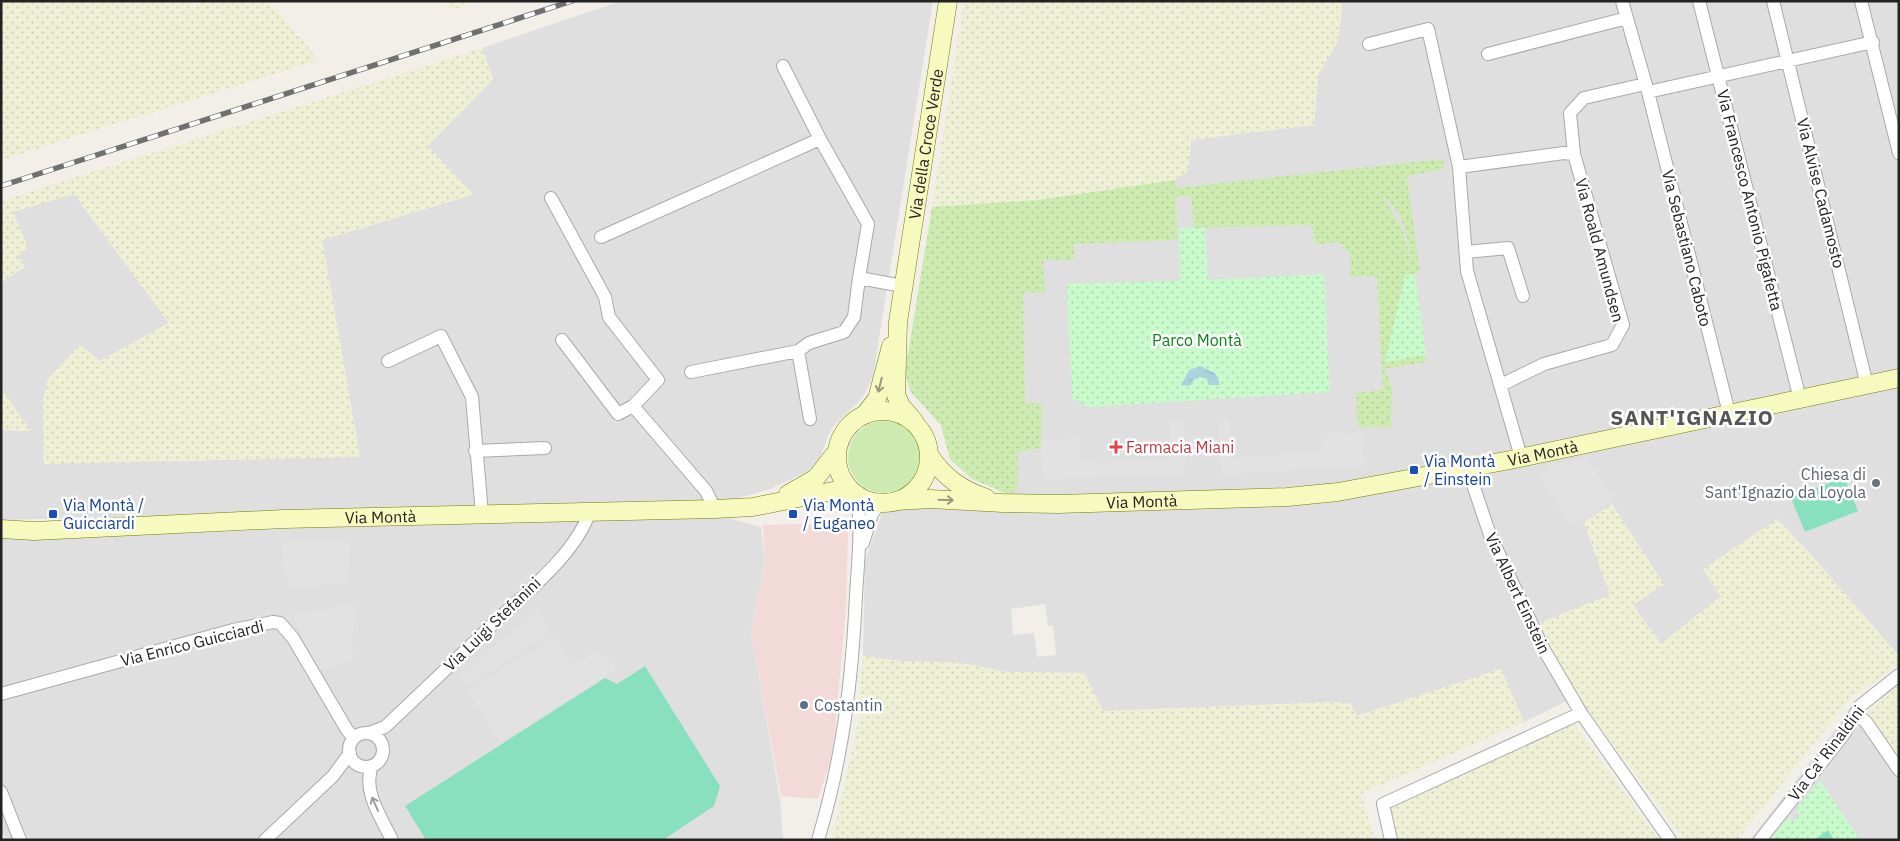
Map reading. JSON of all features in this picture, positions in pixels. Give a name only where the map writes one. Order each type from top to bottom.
[{"type":"main road","name":"Via della Croce Verde","points":[[914,421],[901,406],[896,395],[898,322],[948,1]]},
{"type":"main road","name":"Via della Croce Verde","points":[[865,414],[877,399],[898,322]]},
{"type":"main road","name":"Via Montà","points":[[1,529],[69,530],[290,518],[715,509],[761,506],[833,491],[888,502],[930,499],[1003,504],[1287,496],[1338,492],[1521,457],[1899,378]]},
{"type":"main road","points":[[865,414],[880,410],[895,412],[914,421]]},
{"type":"main road","name":"Via Montà","points":[[761,506],[801,488],[816,478],[837,451],[846,429],[851,423],[865,414]]},
{"type":"main road","name":"Via Montà","points":[[914,421],[925,437],[930,456],[944,475],[955,484],[1003,504]]},
{"type":"main road","points":[[837,451],[840,475],[856,495]]},
{"type":"main road","points":[[888,502],[917,489],[929,468],[930,456]]},
{"type":"street","name":"Via Sebastiano Caboto","points":[[1622,1],[1729,413]]},
{"type":"street","name":"Via Francesco Antonio Pigafetta","points":[[1700,1],[1800,399]]},
{"type":"street","name":"Via Alvise Cadamosto","points":[[1773,1],[1868,385]]},
{"type":"street","points":[[1861,1],[1873,42],[1899,152]]},
{"type":"street","points":[[1488,54],[1627,18]]},
{"type":"street","points":[[1368,44],[1428,29],[1459,167],[1467,271],[1521,457]]},
{"type":"street","points":[[1646,88],[1719,76],[1873,42]]},
{"type":"street","points":[[691,372],[798,350],[809,343],[844,332],[854,317],[868,224],[820,139],[783,66]]},
{"type":"street","name":"Via Roald Amundsen","points":[[1501,384],[1544,364],[1612,345],[1623,326],[1574,154],[1570,113],[1584,98],[1646,88]]},
{"type":"street","points":[[601,237],[820,139]]},
{"type":"street","points":[[1459,167],[1564,153],[1574,154]]},
{"type":"street","points":[[551,198],[605,297],[608,317],[658,380],[633,406],[618,414],[562,340]]},
{"type":"street","points":[[1466,252],[1508,248],[1523,296]]},
{"type":"street","points":[[859,278],[903,286]]},
{"type":"street","points":[[388,361],[441,336],[472,397],[475,451],[482,514]]},
{"type":"street","points":[[798,350],[810,419]]},
{"type":"street","points":[[633,406],[706,491],[715,509]]},
{"type":"street","points":[[475,451],[545,448]]},
{"type":"street","name":"Via Albert Einstein","points":[[1466,467],[1490,535],[1543,648],[1581,712],[1670,840]]},
{"type":"street","points":[[818,840],[836,780],[843,741],[859,557],[859,508],[856,495]]},
{"type":"street","points":[[859,557],[872,514],[888,502]]},
{"type":"street","name":"Via Luigi Stefanini","points":[[354,738],[358,734],[369,733],[385,727],[549,569],[577,536],[589,513]]},
{"type":"street","name":"Via Enrico Guicciardi","points":[[1,694],[233,630],[273,622],[280,623],[293,638],[347,730],[354,738]]},
{"type":"street","name":"Via Ca' Rinaldini","points":[[1760,840],[1844,734],[1867,699],[1899,675]]},
{"type":"street","points":[[1391,840],[1383,804],[1581,712]]},
{"type":"street","points":[[1856,714],[1866,722],[1899,770]]},
{"type":"street","name":"Via Luigi Stefanini","points":[[385,727],[381,740],[382,754],[366,766],[370,792],[392,840]]},
{"type":"street","points":[[369,733],[381,740]]},
{"type":"street","points":[[354,738],[349,747],[353,760],[366,766]]},
{"type":"street","points":[[265,840],[333,776],[350,752]]},
{"type":"street","points":[[333,776],[351,768],[366,766]]},
{"type":"street","points":[[1,792],[20,840]]},
{"type":"shaded area","points":[[621,1],[933,1],[873,376],[863,397],[831,429],[819,460],[808,471],[770,489],[735,499],[692,503],[1,520],[1,430],[30,431],[1,390],[1,282],[25,267],[18,256],[13,212],[74,194],[169,323],[100,361],[80,345],[48,379],[43,401],[360,457],[322,240],[472,195],[427,146],[493,79],[482,48]]},
{"type":"shaded area","points":[[1341,1],[1899,1],[1899,370],[1347,484],[1146,494],[1010,495],[972,479],[950,459],[941,425],[910,391],[932,207],[1038,200],[1175,180],[1188,171],[1191,140],[1314,125],[1318,75],[1338,41],[1342,8]]},
{"type":"shaded area","points":[[1899,385],[1899,656],[1806,549],[1703,569],[1721,596],[1661,644],[1633,605],[1664,584],[1584,522],[1610,595],[1577,696],[1524,722],[1501,669],[1357,716],[1337,702],[1103,711],[1084,673],[1007,672],[961,663],[899,661],[863,656],[865,561],[883,511],[921,506],[1337,500],[1387,492]],"holes":[[[1045,604],[1048,626],[1053,626],[1056,655],[1037,657],[1034,633],[1013,635],[1011,609]]]},
{"type":"shaded area","points":[[1229,418],[1233,458],[1322,452],[1321,434],[1362,432],[1364,466],[1221,474],[1218,419]]},
{"type":"shaded area","points":[[1170,421],[1184,421],[1185,475],[1042,479],[1041,440],[1080,439],[1080,463],[1170,460]]},
{"type":"shaded area","points":[[1586,458],[1613,499],[1571,526],[1539,474],[1548,469],[1546,466]]},
{"type":"shaded area","points":[[728,518],[761,527],[765,562],[751,632],[780,799],[783,840],[6,840],[1,830],[1,537],[163,534],[396,524]]},
{"type":"shaded area","points":[[840,523],[848,533],[846,608],[834,741],[829,765],[818,799],[781,796],[751,633],[765,563],[763,525]]},
{"type":"shaded area","points":[[280,538],[350,542],[348,582],[288,588]]},
{"type":"shaded area","points":[[355,605],[352,662],[320,670],[301,636],[292,613]]},
{"type":"shaded area","points":[[537,610],[551,633],[466,686],[460,677]]},
{"type":"shaded area","points":[[554,637],[573,665],[596,651],[617,669],[500,742],[468,690]]},
{"type":"shaded area","points":[[1857,701],[1899,762],[1899,840],[1750,840]]},
{"type":"green space","points":[[1,1],[189,1],[195,8],[202,1],[268,1],[319,60],[1,160]]},
{"type":"green space","points":[[443,1],[477,1],[451,10]]},
{"type":"green space","points":[[964,1],[1341,1],[1342,8],[1338,41],[1318,75],[1314,125],[1191,140],[1188,171],[1175,180],[1038,200],[932,207]]},
{"type":"green space","points":[[482,48],[493,79],[428,146],[473,194],[322,240],[360,457],[44,464],[43,401],[48,379],[80,345],[100,361],[169,323],[74,194],[13,212],[28,248],[18,256],[25,267],[1,282],[1,201]]},
{"type":"green space","points":[[1443,159],[1444,169],[1407,176],[1420,272],[1412,274],[1413,290],[1415,281],[1426,362],[1385,369],[1392,388],[1391,427],[1358,427],[1356,393],[1383,390],[1377,277],[1350,276],[1350,254],[1346,250],[1341,250],[1343,244],[1337,242],[1315,245],[1312,225],[1194,228],[1191,196],[1176,197],[1177,240],[1074,244],[1074,260],[1043,260],[1045,292],[1023,293],[1025,403],[1042,403],[1041,448],[1018,452],[1017,489],[1010,495],[972,479],[950,459],[941,425],[910,391],[905,372],[932,207],[1038,200],[1175,180],[1176,188]],"holes":[[[1383,197],[1390,202],[1403,225],[1411,261],[1404,233]]]},
{"type":"green space","name":"Parco Montà","points":[[1179,228],[1205,228],[1208,280],[1324,274],[1330,392],[1088,407],[1072,398],[1067,284],[1180,281]]},
{"type":"green space","points":[[1415,273],[1426,355],[1385,362],[1405,276]]},
{"type":"green space","points":[[1,390],[3,391],[31,431],[1,430]]},
{"type":"green space","points":[[891,421],[910,431],[918,443],[920,457],[918,471],[910,483],[898,491],[877,493],[858,483],[850,471],[848,450],[858,431],[870,423]]},
{"type":"green space","points":[[1844,477],[1858,511],[1805,532],[1791,498]]},
{"type":"green space","points":[[1612,504],[1664,584],[1633,605],[1661,644],[1721,596],[1703,569],[1777,519],[1806,549],[1899,656],[1899,666],[1852,696],[1737,840],[1685,840],[1577,696],[1536,624],[1610,595],[1584,522]]},
{"type":"green space","points":[[863,656],[899,661],[961,663],[1007,672],[1084,673],[1103,711],[1337,702],[1350,703],[1357,716],[1501,669],[1524,722],[1361,794],[1375,840],[832,840],[858,724]]},
{"type":"green space","points":[[645,666],[720,786],[714,806],[663,840],[426,840],[405,806],[605,678],[617,684]]},
{"type":"green space","points":[[1899,683],[1899,762],[1866,714]]},
{"type":"green space","points":[[1572,721],[1659,840],[1399,840],[1389,810],[1392,803]]},
{"type":"green space","points":[[1820,781],[1860,840],[1770,840],[1789,817],[1793,821],[1800,815],[1796,809]]},
{"type":"green space","points":[[1828,830],[1834,840],[1814,840]]},
{"type":"water","points":[[1201,366],[1216,374],[1220,385],[1209,385],[1207,379],[1200,377],[1193,380],[1191,385],[1181,386],[1189,370]]},
{"type":"railway","points":[[1,186],[572,1]]},
{"type":"place","name":"Farmacia Miani","points":[[1116,447]]},
{"type":"place","name":"Via Montà / Einstein","points":[[1414,470]]},
{"type":"place","name":"Chiesa di Sant'Ignazio da Loyola","points":[[1876,483]]},
{"type":"place","name":"Via Montà / Guicciardi","points":[[53,514]]},
{"type":"place","name":"Via Montà / Euganeo","points":[[793,514]]},
{"type":"place","name":"Costantin","points":[[804,705]]},
{"type":"district","name":"SANT'IGNAZIO","points":[[1692,418]]}]
